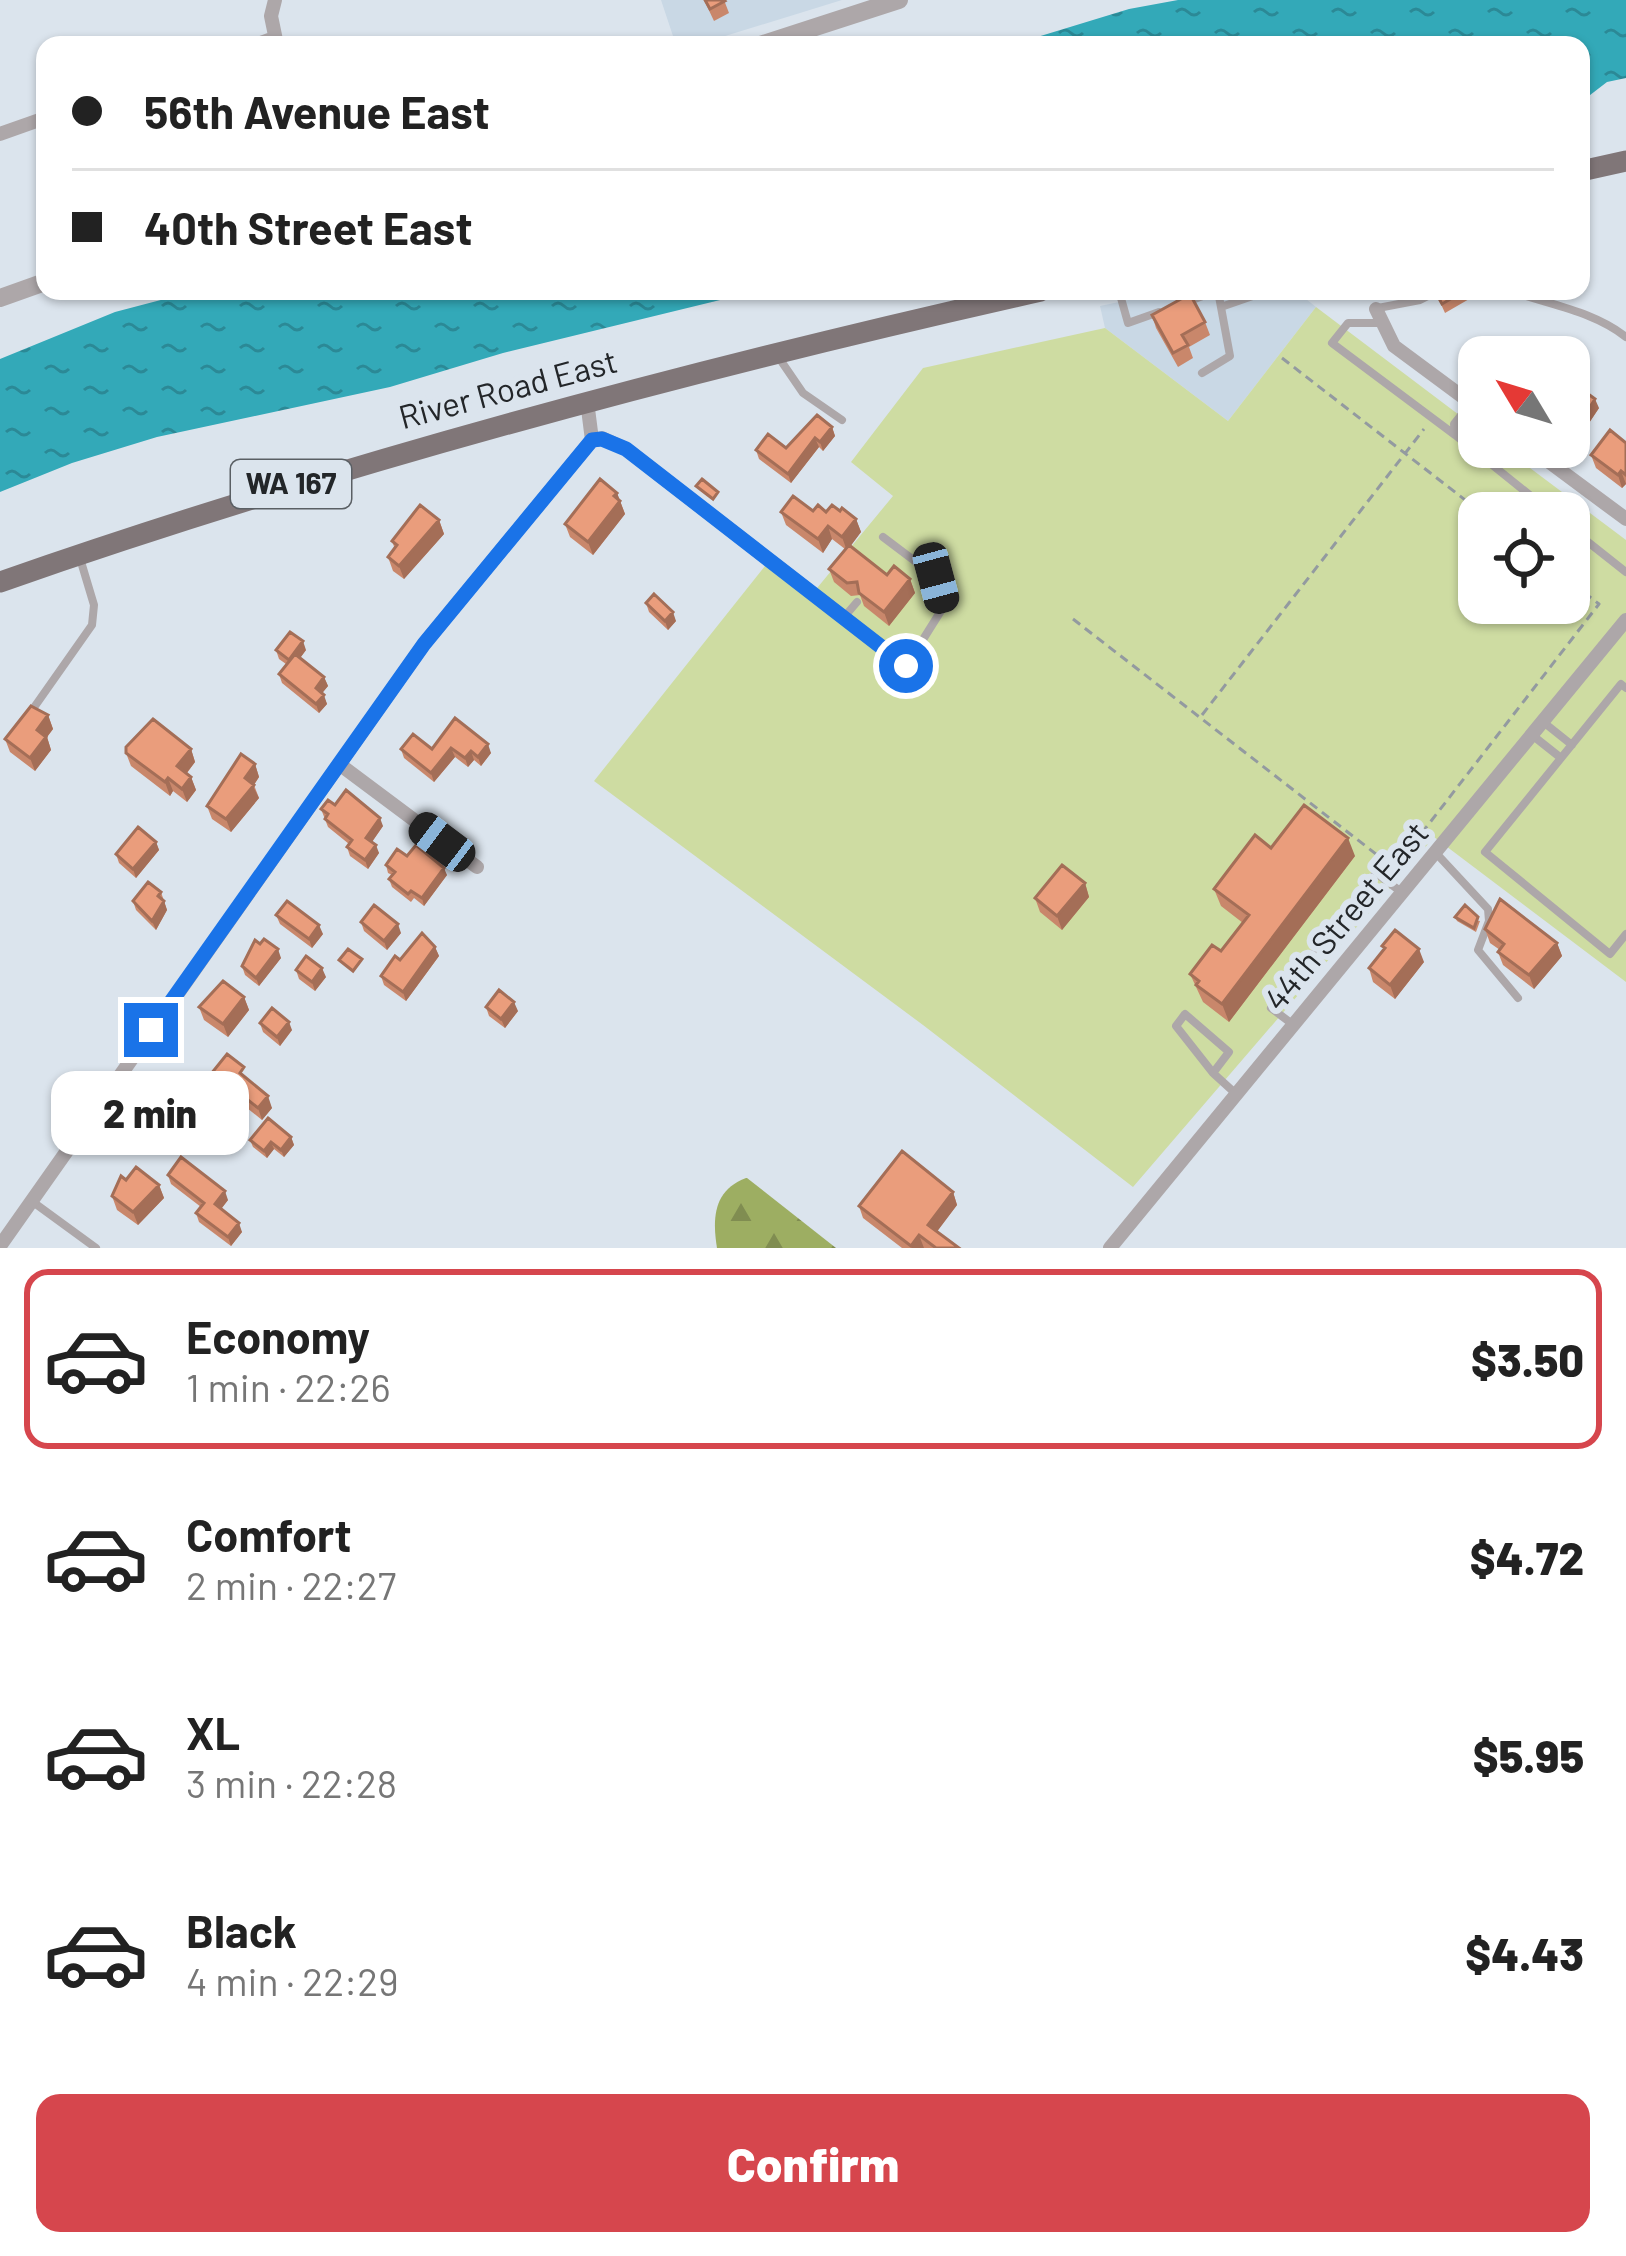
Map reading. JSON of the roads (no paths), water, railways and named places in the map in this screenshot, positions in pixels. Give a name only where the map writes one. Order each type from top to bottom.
[{"type":"main road","points":[[1590,169],[1626,161]]},
{"type":"main road","name":"River Road East","points":[[0,581],[370,460],[587,401],[1003,300]]},
{"type":"street","points":[[274,0],[275,36]]},
{"type":"street","points":[[788,36],[899,0]]},
{"type":"street","points":[[0,134],[36,121]]},
{"type":"street","points":[[0,298],[36,285]]},
{"type":"street","points":[[1379,316],[1394,346],[1458,393]]},
{"type":"street","points":[[587,401],[592,440]]},
{"type":"street","points":[[0,1246],[424,644],[592,440],[626,449],[906,666]]},
{"type":"street","points":[[1557,468],[1626,519]]},
{"type":"street","name":"44th Street East","points":[[1110,1248],[1626,620]]},
{"type":"street","points":[[339,764],[477,867]]},
{"type":"lane","points":[[1122,300],[1128,323],[1192,300]]},
{"type":"lane","points":[[1202,373],[1230,356],[1219,300]]},
{"type":"lane","points":[[1221,307],[1241,300]]},
{"type":"lane","points":[[1418,300],[1348,323],[1332,343],[1526,492]]},
{"type":"lane","points":[[1540,300],[1609,323],[1626,337]]},
{"type":"lane","points":[[776,354],[803,394],[842,420]]},
{"type":"lane","points":[[1455,435],[1458,421]]},
{"type":"lane","points":[[883,537],[936,578],[944,606],[906,666]]},
{"type":"lane","points":[[1590,543],[1626,572]]},
{"type":"lane","points":[[19,728],[92,625],[94,605],[79,554]]},
{"type":"lane","points":[[845,616],[857,602]]},
{"type":"lane","points":[[1626,688],[1621,684],[1485,852],[1610,954],[1626,934]]},
{"type":"lane","points":[[1542,721],[1572,745]]},
{"type":"lane","points":[[1531,734],[1561,758]]},
{"type":"lane","points":[[1434,851],[1488,909],[1489,921],[1478,950],[1518,998]]},
{"type":"lane","points":[[1291,1023],[1271,1008],[1376,873],[1400,891]]},
{"type":"lane","points":[[1213,1073],[1229,1052],[1185,1014],[1176,1026],[1213,1073],[1235,1093]]},
{"type":"lane","points":[[32,1201],[96,1248]]},
{"type":"water","points":[[1178,0],[1626,0],[1626,78],[1607,82],[1590,95],[1590,36],[1040,36],[1129,9]]},
{"type":"water","points":[[161,300],[720,300],[503,353],[390,387],[157,437],[0,492],[0,359],[115,312]]}]
